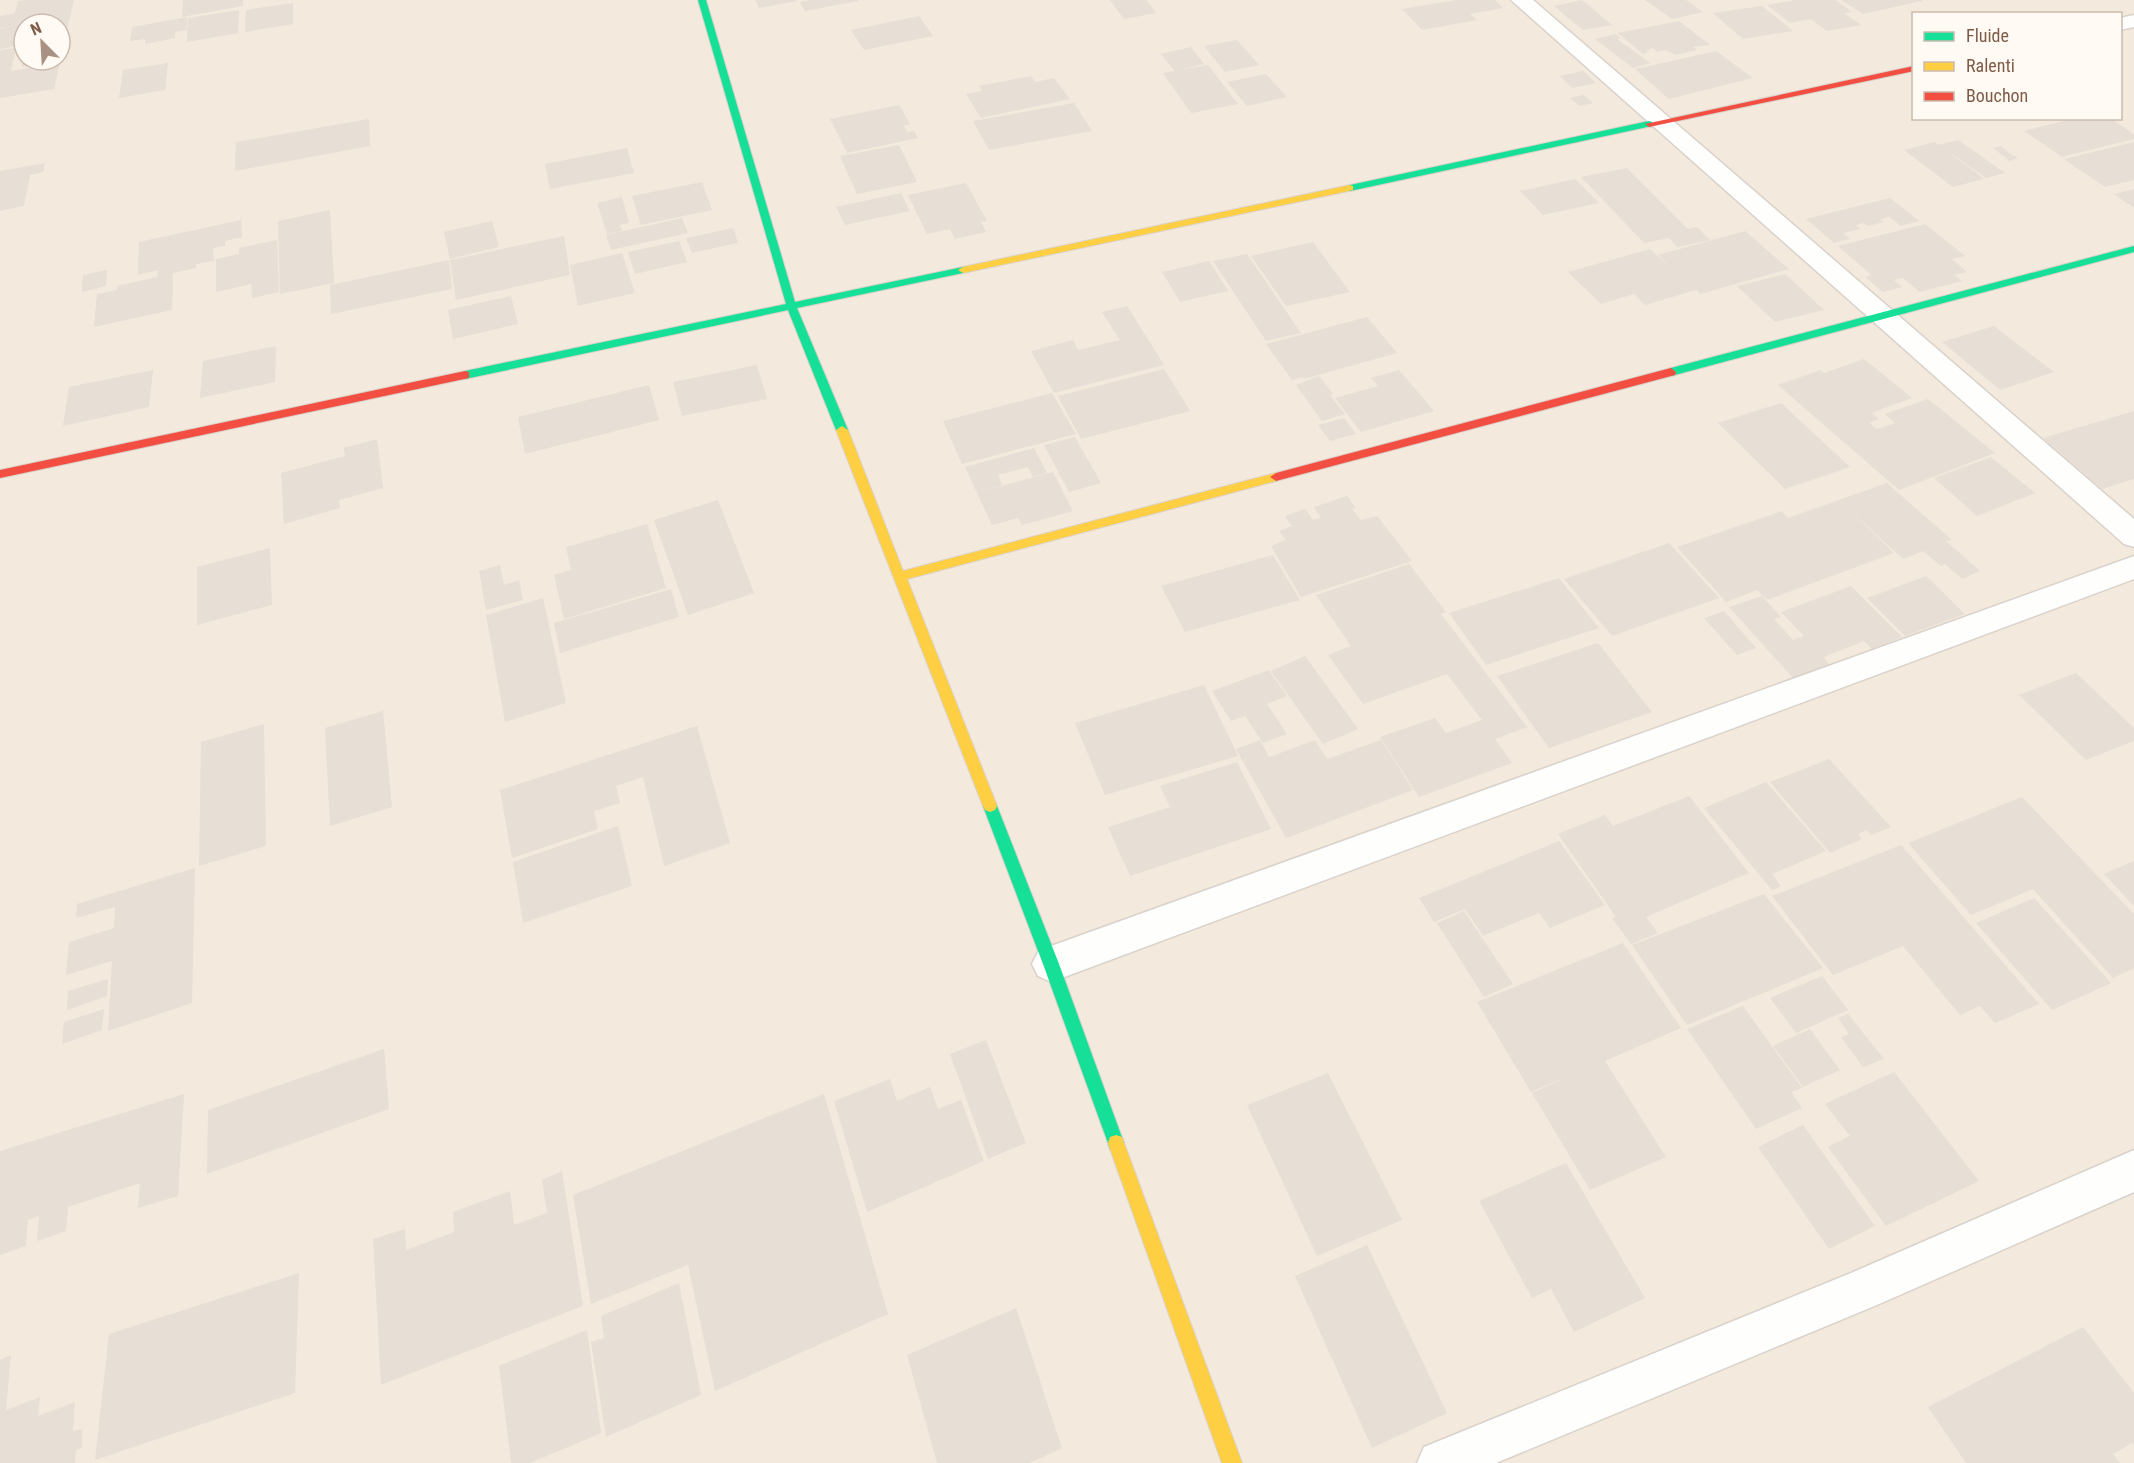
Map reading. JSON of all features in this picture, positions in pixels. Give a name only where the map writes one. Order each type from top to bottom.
[{"type":"street","points":[[702,0],[792,308],[902,576],[1051,964],[1232,1463]]},
{"type":"street","points":[[1521,0],[2134,536]]},
{"type":"street","points":[[0,474],[792,308],[1912,68]]},
{"type":"street","points":[[902,576],[2134,249]]},
{"type":"street","points":[[1051,964],[2134,567]]},
{"type":"street","points":[[1440,1463],[1862,1290],[2134,1172]]},
{"type":"shaded area","points":[[0,0],[2134,0],[2134,1463],[0,1463]]},
{"type":"building","points":[[74,0],[71,12],[15,12],[18,1]]},
{"type":"building","points":[[183,0],[243,0],[243,6],[182,17]]},
{"type":"building","points":[[755,0],[797,0],[797,1],[759,8]]},
{"type":"building","points":[[810,0],[858,1],[805,11],[800,2]]},
{"type":"building","points":[[1110,0],[1146,0],[1156,13],[1124,19]]},
{"type":"building","points":[[1456,0],[1495,0],[1503,8],[1470,14],[1477,20],[1422,30],[1402,9]]},
{"type":"building","points":[[1582,0],[1612,25],[1583,30],[1554,6]]},
{"type":"building","points":[[1645,0],[1686,0],[1703,12],[1672,19]]},
{"type":"building","points":[[1796,0],[1836,0],[1852,12],[1844,13],[1861,25],[1827,31],[1811,19],[1790,23],[1767,5]]},
{"type":"building","points":[[1841,0],[1922,0],[1922,1],[1863,14]]},
{"type":"building","points":[[293,3],[293,24],[245,32],[246,10]]},
{"type":"building","points":[[1762,6],[1793,31],[1743,39],[1713,13]]},
{"type":"building","points":[[239,10],[238,33],[187,42],[188,18]]},
{"type":"building","points":[[12,14],[12,25],[0,28],[0,16]]},
{"type":"building","points":[[919,16],[933,36],[864,50],[851,30]]},
{"type":"building","points":[[187,17],[187,30],[175,32],[175,38],[145,44],[145,39],[130,41],[132,27]]},
{"type":"building","points":[[1679,21],[1710,45],[1693,47],[1697,50],[1676,55],[1665,50],[1657,52],[1653,48],[1646,50],[1649,52],[1643,54],[1618,33]]},
{"type":"building","points":[[12,26],[12,47],[0,49],[0,29]]},
{"type":"building","points":[[1615,34],[1620,38],[1617,39],[1650,63],[1633,68],[1595,39]]},
{"type":"building","points":[[1237,40],[1259,65],[1225,72],[1204,46]]},
{"type":"building","points":[[1191,47],[1204,64],[1178,70],[1208,65],[1238,104],[1191,113],[1163,73],[1175,71],[1161,54]]},
{"type":"building","points":[[12,48],[12,72],[58,72],[54,89],[0,98],[0,50]]},
{"type":"building","points":[[1716,51],[1753,78],[1669,99],[1635,69]]},
{"type":"building","points":[[168,63],[165,90],[119,98],[123,70]]},
{"type":"building","points":[[1583,71],[1596,83],[1572,88],[1560,76]]},
{"type":"building","points":[[1266,74],[1287,97],[1247,106],[1227,82]]},
{"type":"building","points":[[1031,76],[1035,82],[1054,78],[1070,99],[981,118],[966,94],[982,91],[979,86]]},
{"type":"building","points":[[1584,95],[1593,103],[1579,106],[1570,98]]},
{"type":"building","points":[[1074,103],[1092,131],[989,150],[973,121]]},
{"type":"building","points":[[899,105],[910,124],[904,126],[907,132],[914,131],[918,138],[847,153],[830,119]]},
{"type":"building","points":[[369,119],[370,146],[235,171],[236,142]]},
{"type":"building","points":[[2067,120],[2113,120],[2134,134],[2134,139],[2062,157],[2024,131]]},
{"type":"building","points":[[1958,140],[2005,173],[1986,178],[1945,149],[1984,179],[1953,187],[1904,150],[1935,142],[1938,145]]},
{"type":"building","points":[[2134,142],[2134,180],[2105,187],[2064,159]]},
{"type":"building","points":[[899,145],[917,182],[857,194],[840,156]]},
{"type":"building","points":[[2001,146],[2018,158],[2010,161],[1993,148]]},
{"type":"building","points":[[627,148],[634,173],[550,189],[545,164]]},
{"type":"building","points":[[45,163],[43,172],[30,175],[24,206],[0,211],[0,171]]},
{"type":"building","points":[[1627,168],[1688,229],[1697,227],[1710,240],[1677,247],[1669,238],[1644,243],[1581,177]]},
{"type":"building","points":[[1575,179],[1599,203],[1543,215],[1520,191]]},
{"type":"building","points":[[702,182],[712,210],[641,225],[632,196]]},
{"type":"building","points":[[966,183],[987,221],[981,222],[986,232],[955,239],[950,229],[927,234],[908,195]]},
{"type":"building","points":[[2134,189],[2134,208],[2114,194]]},
{"type":"building","points":[[901,193],[910,211],[845,225],[836,207]]},
{"type":"building","points":[[622,197],[629,223],[620,225],[622,231],[607,234],[597,203]]},
{"type":"building","points":[[1890,198],[1919,221],[1901,226],[1889,217],[1880,219],[1884,222],[1868,226],[1863,223],[1856,225],[1860,229],[1843,233],[1850,239],[1834,243],[1806,219]]},
{"type":"building","points":[[330,210],[334,283],[280,294],[278,221]]},
{"type":"building","points":[[682,218],[688,233],[611,250],[606,235]]},
{"type":"building","points":[[241,220],[242,237],[225,241],[225,246],[213,248],[214,261],[196,264],[196,268],[173,273],[172,310],[94,327],[97,294],[117,290],[117,286],[157,277],[158,270],[138,275],[139,242]]},
{"type":"building","points":[[492,221],[499,247],[450,259],[444,232]]},
{"type":"building","points":[[1925,224],[1965,256],[1952,259],[1967,272],[1954,275],[1962,281],[1920,292],[1903,278],[1894,280],[1902,287],[1883,292],[1865,277],[1872,275],[1838,246]]},
{"type":"building","points":[[733,228],[738,243],[692,253],[686,238]]},
{"type":"building","points":[[1745,231],[1789,269],[1700,294],[1696,290],[1645,305],[1634,294],[1601,304],[1568,272],[1650,249],[1674,271],[1658,255]]},
{"type":"building","points":[[564,236],[570,275],[456,300],[450,260]]},
{"type":"building","points":[[277,240],[279,292],[252,298],[251,284],[216,292],[216,259],[239,254],[239,248]]},
{"type":"building","points":[[679,241],[687,262],[635,274],[628,252]]},
{"type":"building","points":[[1313,242],[1350,292],[1286,306],[1251,256]]},
{"type":"building","points":[[622,253],[635,293],[578,306],[570,265]]},
{"type":"building","points":[[1247,254],[1301,333],[1266,341],[1213,261]]},
{"type":"building","points":[[449,260],[452,289],[331,314],[330,285]]},
{"type":"building","points":[[1209,261],[1228,291],[1180,302],[1162,272]]},
{"type":"building","points":[[107,270],[106,286],[82,292],[83,275]]},
{"type":"building","points":[[1785,274],[1824,310],[1775,322],[1737,286]]},
{"type":"building","points":[[511,296],[518,324],[453,339],[448,310]]},
{"type":"building","points":[[1127,306],[1164,365],[1054,393],[1031,351],[1073,340],[1078,350],[1120,340],[1102,312]]},
{"type":"building","points":[[1367,317],[1397,353],[1304,379],[1302,377],[1292,380],[1266,344]]},
{"type":"building","points":[[1994,326],[2054,372],[2000,390],[1942,342]]},
{"type":"building","points":[[276,346],[275,382],[200,398],[203,361]]},
{"type":"building","points":[[1864,359],[1912,398],[1871,413],[1879,419],[1869,423],[1877,429],[1895,423],[1885,414],[1928,399],[1995,453],[1899,490],[1778,385],[1820,370],[1824,373]]},
{"type":"building","points":[[757,365],[767,399],[682,416],[673,382]]},
{"type":"building","points":[[1164,369],[1190,411],[1081,439],[1058,396]]},
{"type":"building","points":[[153,370],[149,407],[63,426],[69,387]]},
{"type":"building","points":[[1399,370],[1434,411],[1361,432],[1335,398],[1378,386],[1371,378]]},
{"type":"building","points":[[1319,376],[1345,414],[1322,421],[1296,385]]},
{"type":"building","points":[[649,385],[659,420],[525,454],[518,417]]},
{"type":"building","points":[[1052,393],[1076,434],[962,464],[943,421]]},
{"type":"building","points":[[1781,403],[1850,467],[1785,489],[1718,423]]},
{"type":"building","points":[[2134,411],[2134,479],[2102,489],[2043,438]]},
{"type":"building","points":[[1344,418],[1356,434],[1330,441],[1318,425]]},
{"type":"building","points":[[1075,437],[1101,483],[1069,492],[1044,445]]},
{"type":"building","points":[[377,439],[383,488],[339,500],[340,508],[284,524],[281,473],[345,456],[344,448]]},
{"type":"building","points":[[1034,448],[1047,473],[1033,477],[1028,467],[998,475],[1002,485],[983,491],[1053,472],[1073,511],[1022,525],[1018,518],[992,525],[965,467]]},
{"type":"building","points":[[1991,457],[2035,493],[1977,516],[1934,478]]},
{"type":"building","points":[[1887,483],[1952,540],[1946,541],[1980,571],[1962,579],[1945,564],[1941,566],[1923,551],[1903,559],[1845,506],[1894,553],[1767,600],[1757,590],[1726,602],[1677,547],[1782,511],[1788,518]]},
{"type":"building","points":[[1347,496],[1356,508],[1352,509],[1361,520],[1377,516],[1412,561],[1301,597],[1271,546],[1286,540],[1279,531],[1292,526],[1285,516],[1305,509],[1313,520],[1321,518],[1314,507]]},
{"type":"building","points":[[718,500],[754,593],[688,615],[654,520]]},
{"type":"building","points":[[647,524],[666,588],[564,619],[554,575],[571,570],[566,547]]},
{"type":"building","points":[[1669,543],[1719,598],[1612,636],[1564,579]]},
{"type":"building","points":[[270,548],[272,605],[197,625],[197,567]]},
{"type":"building","points":[[1273,555],[1300,600],[1185,632],[1161,586]]},
{"type":"building","points":[[1409,564],[1446,612],[1441,614],[1527,727],[1495,739],[1512,763],[1419,797],[1380,737],[1435,718],[1446,733],[1482,720],[1447,674],[1363,704],[1328,655],[1351,646],[1316,595]]},
{"type":"building","points":[[500,565],[504,585],[519,580],[523,600],[486,610],[479,571]]},
{"type":"building","points":[[1926,576],[1965,614],[1905,636],[1867,598]]},
{"type":"building","points":[[1559,578],[1599,628],[1486,665],[1449,613]]},
{"type":"building","points":[[1851,586],[1902,637],[1872,649],[1864,641],[1824,657],[1817,650],[1830,665],[1793,678],[1729,607],[1762,596],[1781,617],[1774,619],[1793,640],[1804,636],[1781,612]]},
{"type":"building","points":[[671,589],[679,617],[560,653],[554,623]]},
{"type":"building","points":[[543,598],[566,703],[505,722],[486,615]]},
{"type":"building","points":[[1724,611],[1756,648],[1737,655],[1704,618]]},
{"type":"building","points":[[1598,643],[1652,712],[1549,748],[1497,676]]},
{"type":"building","points":[[1305,656],[1358,729],[1323,744],[1271,671]]},
{"type":"building","points":[[1269,670],[1287,696],[1267,704],[1287,734],[1263,743],[1245,716],[1231,721],[1212,691]]},
{"type":"building","points":[[2076,673],[2134,728],[2134,741],[2086,760],[2019,695]]},
{"type":"building","points":[[1204,685],[1238,756],[1105,795],[1075,723]]},
{"type":"building","points":[[383,711],[392,807],[330,826],[325,728]]},
{"type":"building","points":[[264,724],[266,846],[199,866],[201,742]]},
{"type":"building","points":[[697,726],[730,843],[664,866],[643,777],[616,786],[620,803],[594,811],[598,829],[512,858],[500,790]]},
{"type":"building","points":[[1260,740],[1269,757],[1315,740],[1327,759],[1381,740],[1413,790],[1286,838],[1236,749]]},
{"type":"building","points":[[1829,759],[1891,827],[1871,835],[1866,830],[1858,834],[1862,839],[1830,853],[1770,782]]},
{"type":"building","points":[[1237,762],[1271,829],[1130,876],[1108,827],[1170,807],[1160,786]]},
{"type":"building","points":[[1766,782],[1826,851],[1772,874],[1781,886],[1772,890],[1704,808]]},
{"type":"building","points":[[1689,796],[1749,873],[1646,917],[1658,933],[1631,944],[1612,918],[1616,917],[1558,834],[1605,815],[1613,826]]},
{"type":"building","points":[[2022,797],[2134,914],[2134,968],[2113,978],[2033,889],[1971,915],[1908,843]]},
{"type":"building","points":[[618,826],[632,886],[523,923],[513,862]]},
{"type":"building","points":[[1559,841],[1605,905],[1550,928],[1539,913],[1483,936],[1465,909],[1434,922],[1419,898]]},
{"type":"building","points":[[1901,845],[2039,1004],[1995,1023],[1980,1006],[1960,1015],[1903,946],[1833,975],[1772,896]]},
{"type":"building","points":[[2134,861],[2134,906],[2104,874]]},
{"type":"building","points":[[195,868],[192,1003],[108,1031],[112,961],[66,975],[69,942],[114,928],[115,907],[76,918],[77,904]]},
{"type":"building","points":[[1764,894],[1823,968],[1687,1025],[1632,945]]},
{"type":"building","points":[[2034,898],[2111,983],[2052,1010],[1976,923]]},
{"type":"building","points":[[1464,911],[1513,984],[1484,997],[1437,923]]},
{"type":"building","points":[[1623,943],[1681,1028],[1605,1061],[1666,1157],[1590,1190],[1532,1093],[1572,1075],[1531,1092],[1477,1002]]},
{"type":"building","points":[[1822,976],[1848,1010],[1796,1033],[1770,998]]},
{"type":"building","points":[[108,979],[107,996],[67,1010],[68,991]]},
{"type":"building","points":[[1743,1006],[1802,1088],[1791,1092],[1802,1108],[1756,1129],[1687,1029]]},
{"type":"building","points":[[104,1009],[102,1030],[62,1044],[64,1022]]},
{"type":"building","points":[[1848,1014],[1884,1059],[1863,1067],[1841,1037],[1849,1034],[1838,1018]]},
{"type":"building","points":[[1810,1029],[1840,1070],[1803,1087],[1773,1046]]},
{"type":"building","points":[[986,1040],[1026,1143],[988,1159],[950,1054]]},
{"type":"building","points":[[384,1049],[389,1109],[207,1174],[208,1110]]},
{"type":"building","points":[[1894,1072],[1979,1181],[1886,1226],[1828,1147],[1850,1136],[1825,1104]]},
{"type":"building","points":[[1328,1073],[1402,1220],[1317,1256],[1247,1105]]},
{"type":"building","points":[[890,1079],[897,1101],[930,1087],[938,1109],[961,1100],[984,1161],[867,1212],[834,1101]]},
{"type":"building","points":[[184,1094],[178,1196],[138,1208],[140,1183],[68,1207],[66,1231],[37,1241],[39,1216],[28,1220],[26,1246],[0,1255],[0,1151]]},
{"type":"building","points":[[824,1094],[888,1314],[715,1391],[688,1265],[591,1304],[573,1195]]},
{"type":"building","points":[[1803,1125],[1875,1226],[1829,1249],[1758,1147]]},
{"type":"building","points":[[1566,1163],[1645,1298],[1574,1332],[1551,1289],[1532,1298],[1479,1201]]},
{"type":"building","points":[[562,1171],[583,1306],[381,1385],[373,1239],[405,1229],[406,1250],[454,1232],[453,1212],[510,1191],[514,1225],[547,1213],[542,1180]]},
{"type":"building","points":[[1367,1245],[1447,1413],[1372,1448],[1295,1276]]},
{"type":"building","points":[[299,1273],[295,1393],[95,1460],[109,1334]]},
{"type":"building","points":[[679,1283],[701,1395],[606,1437],[591,1342],[604,1338],[601,1316]]},
{"type":"building","points":[[1016,1308],[1062,1448],[1030,1463],[937,1463],[907,1355]]},
{"type":"building","points":[[2083,1327],[2134,1393],[2134,1446],[2132,1443],[2113,1454],[2120,1463],[1966,1463],[1928,1407]]},
{"type":"building","points":[[587,1330],[601,1433],[530,1463],[511,1463],[499,1366]]},
{"type":"building","points":[[11,1355],[6,1410],[40,1397],[38,1416],[75,1402],[73,1431],[82,1429],[82,1448],[76,1450],[75,1463],[0,1463],[0,1360]]},
{"type":"traffic: fast","points":[[702,0],[792,308],[842,430]]},
{"type":"traffic: fast","points":[[1350,188],[1649,124]]},
{"type":"traffic: fast","points":[[1671,372],[2134,249]]},
{"type":"traffic: fast","points":[[465,375],[963,270]]},
{"type":"traffic: fast","points":[[990,806],[1051,964],[1116,1143]]},
{"type":"traffic: slow","points":[[963,270],[1350,188]]},
{"type":"traffic: slow","points":[[842,430],[990,806]]},
{"type":"traffic: slow","points":[[901,576],[1276,477]]},
{"type":"traffic: slow","points":[[1116,1143],[1232,1463]]},
{"type":"traffic: jam","points":[[1649,124],[1912,68]]},
{"type":"traffic: jam","points":[[1276,477],[1671,372]]},
{"type":"traffic: jam","points":[[0,474],[465,375]]}]
